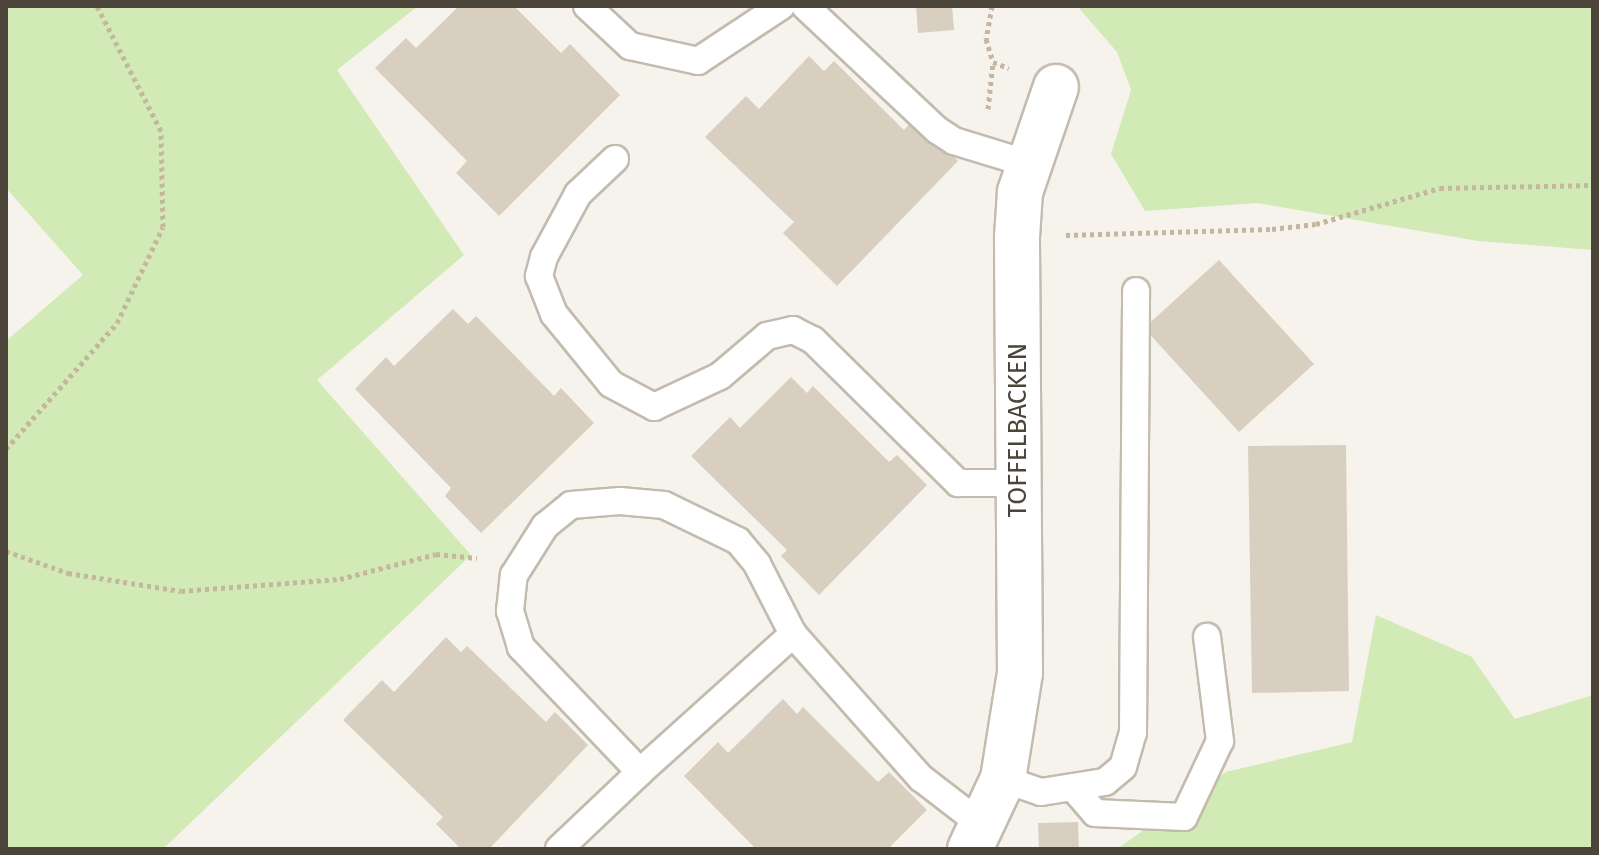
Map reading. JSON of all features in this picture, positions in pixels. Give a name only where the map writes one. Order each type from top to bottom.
[{"type":"street","name":"TOFFELBACKEN","points":[[976,837],[1003,779],[1020,673],[1017,237],[1020,192],[1056,87]]},
{"type":"lane","points":[[587,6],[630,46],[698,61],[781,6]]},
{"type":"lane","points":[[805,6],[937,130],[954,141],[1029,164]]},
{"type":"lane","points":[[615,159],[578,194],[544,257],[539,276],[554,314],[611,384],[654,407],[720,376],[767,336],[793,330],[813,340],[958,483],[1018,483]]},
{"type":"lane","points":[[1003,779],[1041,792],[1076,791],[1105,782],[1123,767],[1133,733],[1136,291]]},
{"type":"lane","points":[[640,772],[521,647],[510,611],[514,575],[545,526],[571,505],[620,501],[664,505],[738,541],[757,564],[793,634],[976,837]]},
{"type":"lane","points":[[559,849],[793,634]]},
{"type":"lane","points":[[1076,791],[1095,813],[1184,817],[1220,741],[1207,637]]},
{"type":"path","points":[[6,449],[117,323],[163,227],[161,131],[97,6]]},
{"type":"path","points":[[992,6],[986,39],[993,62],[1056,87]]},
{"type":"path","points":[[1017,237],[1272,229],[1316,224],[1440,188],[1593,185]]},
{"type":"path","points":[[6,551],[68,573],[181,591],[340,579],[436,554],[482,559],[514,575]]},
{"type":"green space","points":[[6,6],[418,6],[337,70],[464,255],[317,380],[471,555],[163,849],[6,849],[6,341],[83,275],[6,188]]},
{"type":"green space","points":[[1077,6],[1593,6],[1593,250],[1478,241],[1257,203],[1145,211],[1111,154],[1131,90],[1117,52]]},
{"type":"green space","points":[[1376,615],[1472,657],[1515,719],[1593,695],[1593,849],[1117,849],[1226,772],[1352,742]]},
{"type":"building","points":[[459,6],[514,6],[561,53],[570,44],[620,95],[499,216],[456,173],[467,161],[375,68],[406,38],[416,48]]},
{"type":"building","points":[[916,6],[952,6],[954,30],[918,33]]},
{"type":"building","points":[[809,56],[824,71],[834,61],[904,130],[914,119],[958,161],[837,286],[783,233],[794,222],[705,137],[746,96],[759,109]]},
{"type":"building","points":[[1219,260],[1314,364],[1239,432],[1144,328]]},
{"type":"building","points":[[453,309],[468,324],[476,316],[554,396],[561,388],[594,423],[481,533],[445,496],[451,488],[355,389],[386,357],[394,366]]},
{"type":"building","points":[[791,377],[807,393],[813,386],[889,462],[897,455],[927,485],[819,595],[781,556],[787,550],[691,456],[730,417],[740,428]]},
{"type":"building","points":[[1346,445],[1349,691],[1252,693],[1248,446]]},
{"type":"building","points":[[446,637],[461,652],[467,646],[546,722],[555,712],[588,745],[489,849],[461,849],[436,824],[443,817],[343,720],[382,680],[394,692]]},
{"type":"building","points":[[783,699],[797,714],[803,707],[878,782],[889,772],[927,810],[888,849],[756,849],[684,776],[718,742],[728,753]]},
{"type":"building","points":[[1078,822],[1079,849],[1039,849],[1038,823]]}]
